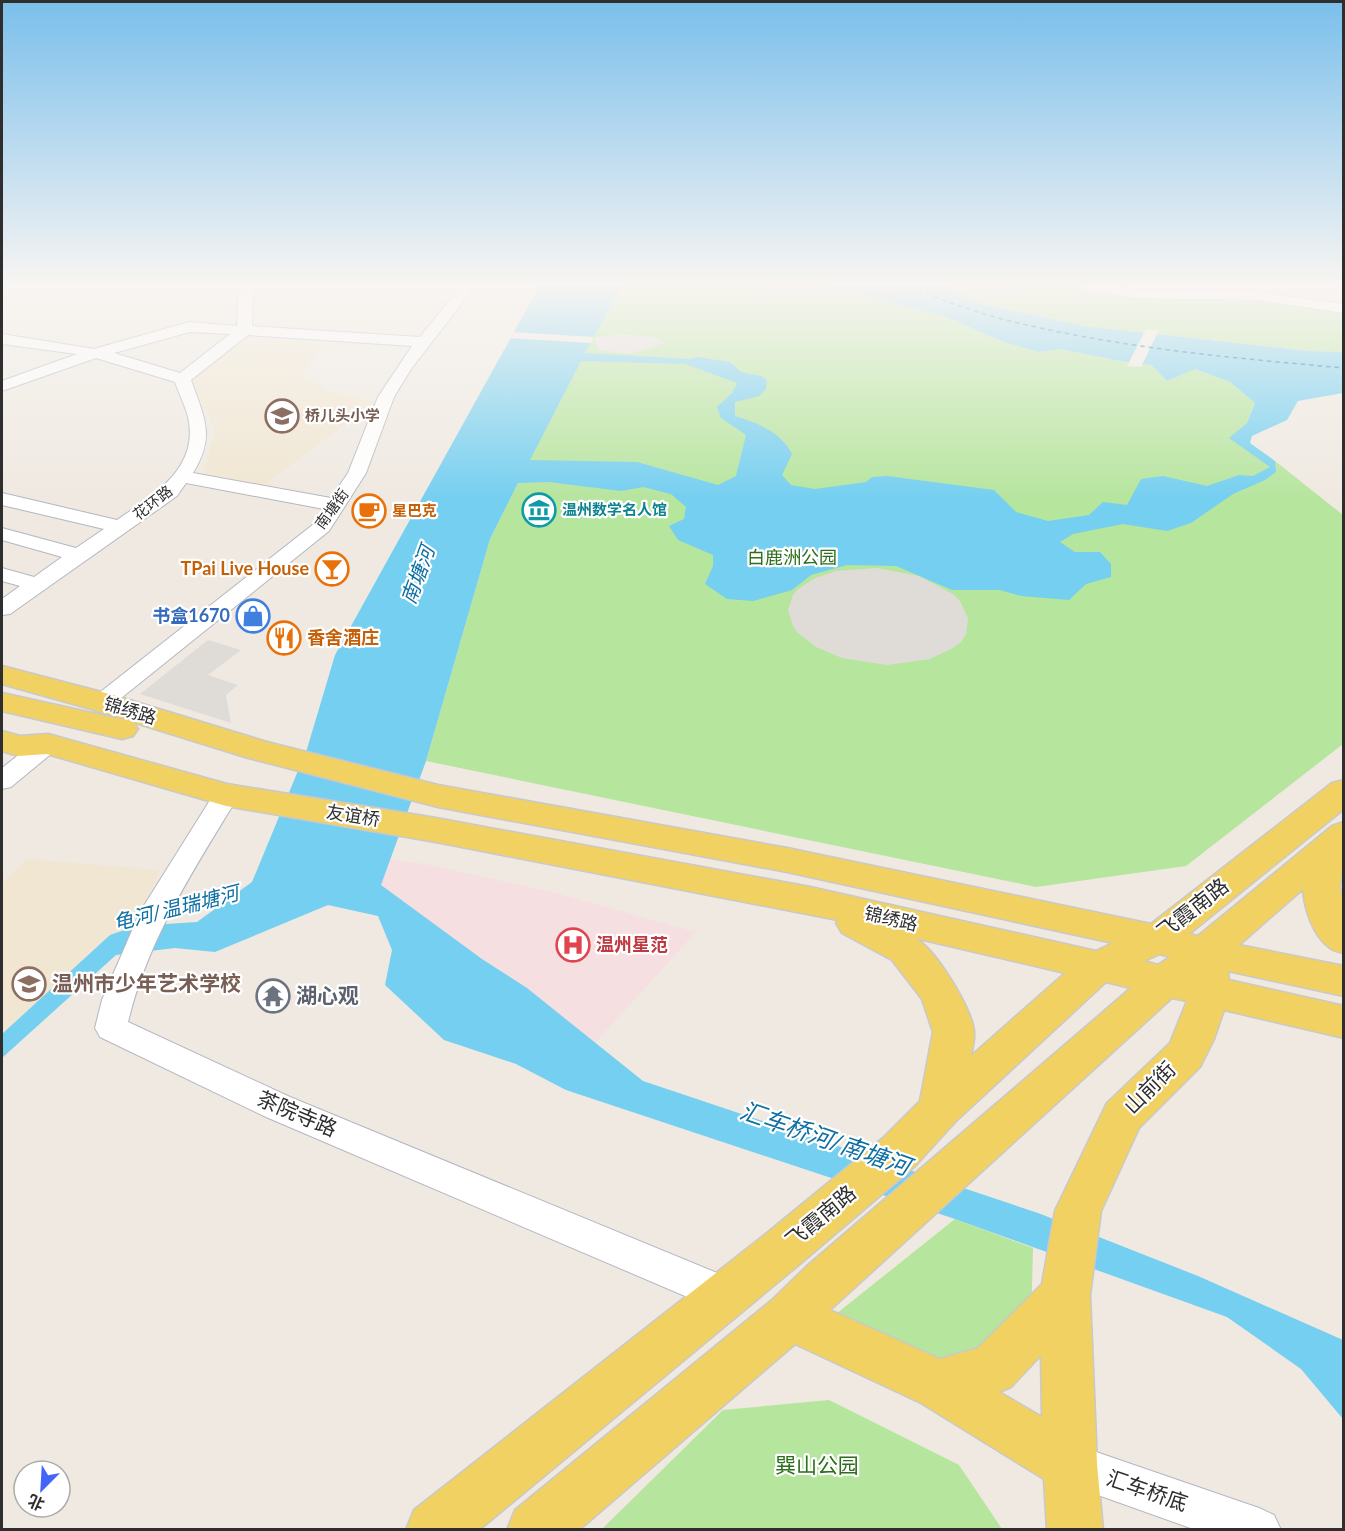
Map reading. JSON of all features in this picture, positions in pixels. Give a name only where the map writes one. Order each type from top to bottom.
[{"type":"main road","name":"锦绣路","points":[[2,675],[102,702],[294,760]]},
{"type":"main road","name":"锦绣路","points":[[2,702],[147,735],[258,750]]},
{"type":"main road","points":[[2,721],[37,732],[48,744]]},
{"type":"main road","points":[[2,741],[18,746],[48,744],[226,795]]},
{"type":"main road","name":"友谊桥","points":[[294,760],[437,813]]},
{"type":"main road","name":"飞霞南路","points":[[434,1530],[784,1248],[899,1152],[940,1109],[1097,967],[1157,939],[1344,791]]},
{"type":"main road","name":"友谊桥","points":[[226,795],[270,802],[437,813]]},
{"type":"main road","name":"锦绣路","points":[[437,813],[1097,967],[1344,1022]]},
{"type":"main road","name":"锦绣路","points":[[437,813],[787,860],[1344,981]]},
{"type":"main road","points":[[1334,842],[1320,875],[1320,893],[1325,910],[1344,939]]},
{"type":"main road","name":"飞霞南路","points":[[536,1530],[807,1299],[1164,981],[1205,952],[1334,842]]},
{"type":"main road","points":[[810,900],[906,950],[940,993],[954,1032],[940,1109]]},
{"type":"main road","name":"山前街","points":[[1075,1530],[1070,1464],[1066,1290],[1078,1211],[1122,1116],[1185,1055],[1194,1039],[1210,992],[1205,952]]},
{"type":"main road","points":[[939,1385],[993,1369],[1066,1290]]},
{"type":"main road","points":[[807,1299],[939,1385],[1070,1464]]},
{"type":"street","points":[[2,386],[86,356]]},
{"type":"street","points":[[110,356],[148,366],[182,379],[211,356]]},
{"type":"street","name":"南塘街","points":[[102,702],[322,527],[357,473],[386,397],[412,356]]},
{"type":"street","name":"花环路","points":[[2,609],[170,492],[188,470],[196,451],[197,419],[182,379]]},
{"type":"street","points":[[182,477],[336,505]]},
{"type":"street","points":[[2,499],[122,527]]},
{"type":"street","points":[[2,534],[80,556]]},
{"type":"street","points":[[2,574],[38,585]]},
{"type":"street","points":[[2,781],[48,744]]},
{"type":"street","name":"茶院寺路","points":[[226,795],[154,912],[118,1000],[111,1028],[278,1107],[726,1295]]},
{"type":"street","name":"汇车桥底","points":[[1070,1464],[1259,1530]]},
{"type":"shaded area","name":"桥儿头小学","points":[[219,356],[317,356],[300,376],[332,392],[374,402],[263,486],[203,473],[215,430],[192,384],[192,377]]},
{"type":"shaded area","points":[[877,568],[919,576],[953,594],[960,601],[968,618],[966,634],[961,642],[930,659],[887,665],[842,658],[816,647],[798,633],[788,610],[793,595],[798,589],[815,578],[836,571]]},
{"type":"shaded area","points":[[208,640],[241,650],[208,675],[238,685],[226,695],[231,723],[140,694]]},
{"type":"shaded area","name":"温州市少年艺术学校","points":[[27,859],[160,870],[136,926],[110,935],[2,1034],[2,883]]},
{"type":"shaded area","name":"温州星范","points":[[390,859],[430,865],[552,892],[696,932],[594,1044],[527,988],[482,959],[380,886]]},
{"type":"green space","name":"白鹿洲公园","points":[[583,356],[1097,356],[1152,365],[1167,381],[1195,369],[1230,382],[1255,403],[1247,423],[1230,438],[1275,461],[1343,515],[1343,744],[1186,866],[1036,887],[426,761],[490,539]]},
{"type":"green space","points":[[955,1219],[1033,1248],[1031,1322],[951,1376],[831,1318]]},
{"type":"green space","name":"巽山公园","points":[[829,1400],[959,1465],[1002,1529],[602,1529],[723,1410]]},
{"type":"water","name":"南塘河","points":[[500,356],[645,356],[690,359],[697,357],[730,362],[741,372],[761,376],[767,380],[766,389],[759,396],[735,402],[735,416],[768,429],[787,446],[792,454],[782,475],[791,485],[815,489],[866,482],[872,477],[887,476],[994,490],[1016,512],[1048,521],[1089,515],[1103,502],[1127,505],[1141,479],[1163,476],[1207,486],[1239,475],[1253,476],[1270,467],[1229,438],[1247,423],[1255,403],[1230,382],[1195,369],[1167,381],[1152,365],[1097,356],[1343,356],[1343,393],[1298,401],[1287,420],[1252,436],[1250,443],[1275,461],[1276,472],[1265,480],[1233,494],[1191,523],[1167,531],[1123,524],[1073,534],[1060,542],[1075,552],[1100,552],[1111,564],[1111,577],[1086,584],[1069,600],[1021,596],[1000,590],[952,590],[896,566],[847,565],[811,575],[792,590],[753,601],[727,599],[705,584],[713,566],[713,555],[678,540],[669,526],[684,519],[686,507],[671,494],[643,487],[621,491],[549,482],[518,483],[490,539],[426,761],[381,885],[482,959],[527,988],[643,1081],[1038,1213],[1198,1276],[1343,1340],[1343,1419],[1301,1369],[1227,1317],[955,1219],[566,1090],[516,1064],[444,1040],[385,985],[392,950],[378,916],[328,905],[215,952],[175,948],[116,955],[2,1058],[2,1034],[110,935],[136,926],[197,922],[252,882],[307,749],[335,655]],"holes":[[[581,361],[685,364],[737,383],[732,393],[717,407],[721,418],[746,435],[736,476],[718,485],[637,462],[530,460]]]},
{"type":"pier","points":[[1132,356],[1146,356],[1141,367],[1127,366]]},
{"type":"ferry route","points":[[1223,356],[1344,368]]},
{"type":"place","name":"桥儿头小学","points":[[282,416]]},
{"type":"place","name":"温州数学名人馆","points":[[539,510]]},
{"type":"place","name":"星巴克","points":[[369,511]]},
{"type":"place","name":"TPai Live House","points":[[332,569]]},
{"type":"place","name":"书盒1670","points":[[253,616]]},
{"type":"place","name":"香舍酒庄","points":[[284,638]]},
{"type":"place","name":"温州星范","points":[[573,945]]},
{"type":"place","name":"温州市少年艺术学校","points":[[29,984]]},
{"type":"place","name":"湖心观","points":[[273,996]]},
{"type":"water label","name":"龟河/温瑞塘河","points":[[176,908]]},
{"type":"water label","name":"汇车桥河/南塘河","points":[[825,1139]]}]
